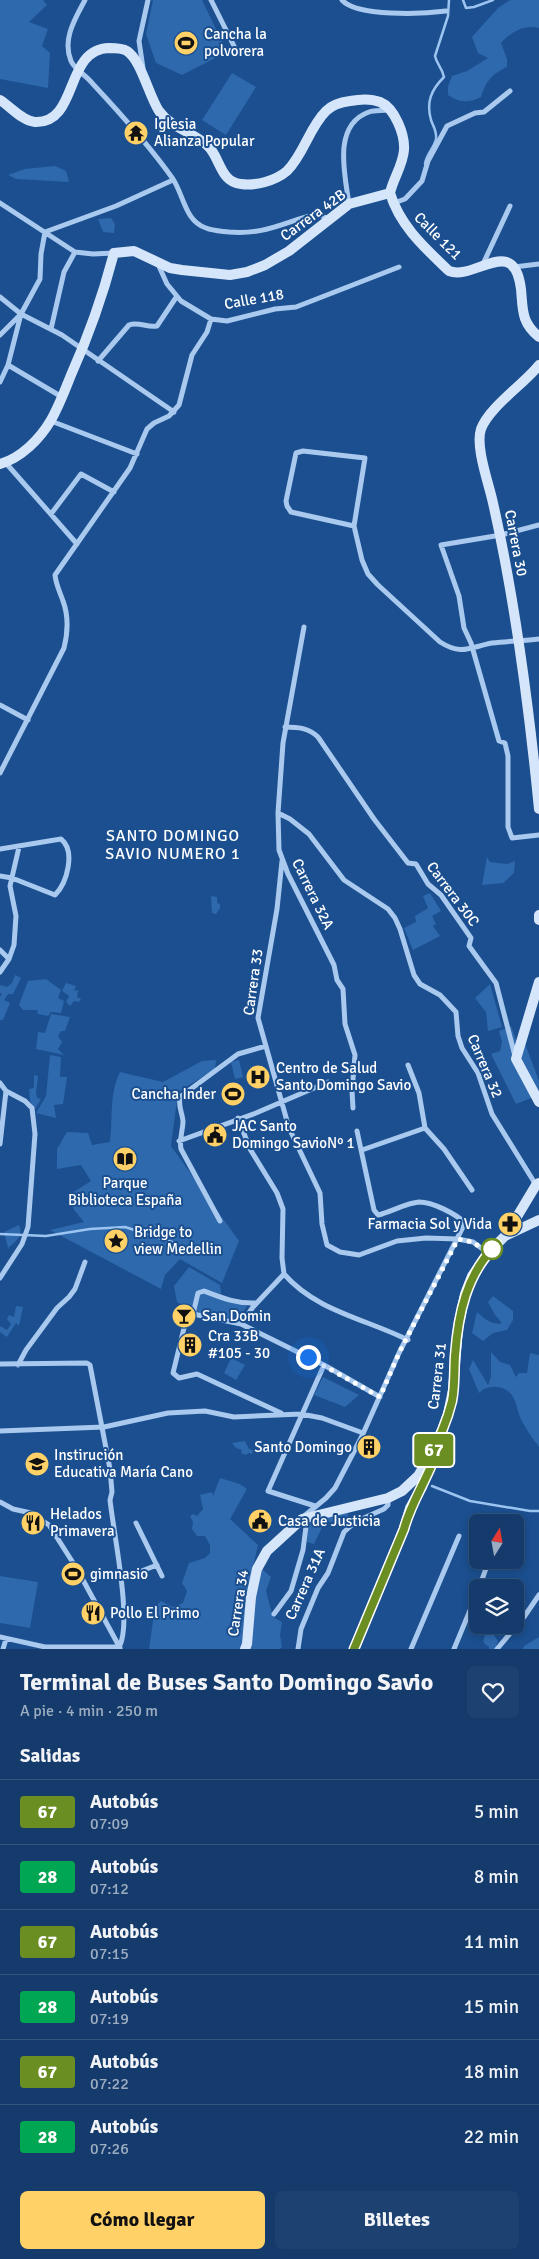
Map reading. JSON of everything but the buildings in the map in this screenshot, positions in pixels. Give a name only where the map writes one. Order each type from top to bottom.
[{"type":"street","points":[[85,0],[70,30],[68,44],[72,62],[125,120],[173,180],[189,215],[195,222],[206,228],[240,233],[275,229],[317,214],[331,220]]},
{"type":"street","points":[[145,86],[139,41],[148,0]]},
{"type":"street","points":[[211,0],[234,46]]},
{"type":"street","points":[[342,0],[346,5],[386,12],[417,14],[446,11]]},
{"type":"street","points":[[0,100],[22,117],[33,122],[44,120],[62,106],[71,92],[77,69],[94,51],[106,48],[118,48],[127,51],[136,64],[145,86],[160,113],[176,127],[209,147],[228,179],[238,184],[253,184],[272,180],[287,170],[327,109],[341,102],[364,99],[380,102],[390,110],[398,123],[404,150],[391,198],[405,199],[422,181],[428,161],[447,126],[475,113],[484,112],[510,90]]},
{"type":"street","points":[[349,204],[344,168],[345,140],[352,124],[359,117],[370,112],[390,110]]},
{"type":"street","points":[[45,232],[116,206],[173,180]]},
{"type":"street","name":"Carrera 42B","points":[[158,263],[170,268],[230,275],[265,265],[289,251],[349,204],[391,198]]},
{"type":"street","name":"Calle 121","points":[[391,198],[408,230],[449,271],[457,274],[466,272],[495,260],[513,267],[539,264]]},
{"type":"street","points":[[0,203],[75,252],[93,254],[134,251],[158,263]]},
{"type":"street","points":[[483,264],[510,206]]},
{"type":"street","points":[[0,382],[8,365],[21,314],[40,279],[41,254],[45,232]]},
{"type":"street","points":[[51,329],[64,272],[75,252]]},
{"type":"street","points":[[77,544],[3,463],[32,445],[51,421],[83,349],[103,295],[114,253]]},
{"type":"street","name":"Calle 118","points":[[158,263],[167,284],[177,296],[198,313],[210,319],[227,321],[274,309],[296,307],[400,267]]},
{"type":"street","points":[[513,267],[519,276],[525,321],[529,329],[539,337]]},
{"type":"street","points":[[98,361],[129,325],[134,323],[157,326],[177,296]]},
{"type":"street","points":[[0,297],[21,314],[51,329],[83,349],[174,412]]},
{"type":"street","points":[[0,335],[21,314]]},
{"type":"street","points":[[0,773],[64,648],[68,629],[66,612],[55,575],[114,492],[137,454],[147,429],[174,412],[179,405],[192,355],[207,332],[210,319]]},
{"type":"street","points":[[8,365],[62,397]]},
{"type":"street","name":"Carrera 30","points":[[539,365],[486,419],[480,431],[481,455],[500,535],[520,641],[536,745],[539,809]]},
{"type":"street","points":[[51,421],[137,454]]},
{"type":"street","points":[[354,526],[291,512],[287,506],[294,455],[296,453],[303,451],[365,458],[354,526],[362,560],[368,574],[378,585],[440,642],[449,648],[464,650],[491,643],[539,639]]},
{"type":"street","points":[[51,514],[81,474],[114,492]]},
{"type":"street","points":[[539,525],[500,535],[442,546],[459,596],[464,628],[471,643],[500,741],[506,743],[508,756],[508,827],[512,838],[539,835]]},
{"type":"street","name":"Carrera 32A","points":[[304,627],[285,727],[278,813],[279,850],[282,861],[334,965],[337,980],[342,989],[345,1024],[354,1055],[353,1108]]},
{"type":"street","points":[[0,705],[28,720]]},
{"type":"street","name":"Carrera 30C","points":[[285,727],[305,728],[312,731],[318,737],[391,842],[408,863],[416,864],[428,884],[441,895],[471,938],[469,946],[496,983],[516,1059]]},
{"type":"street","name":"Carrera 32","points":[[278,813],[290,819],[309,834],[344,880],[388,909],[396,918],[414,975],[420,984],[440,995],[456,1012],[458,1036],[462,1048],[478,1073],[492,1114],[537,1184]]},
{"type":"street","points":[[0,849],[58,839],[64,840],[68,860],[64,882],[57,893],[51,894],[12,878],[0,876]]},
{"type":"street","points":[[0,972],[9,959],[16,931],[16,916],[11,891],[19,847]]},
{"type":"street","name":"Carrera 33","points":[[282,861],[277,909],[259,1002],[258,1018],[289,1128],[320,1193],[322,1224],[327,1245],[340,1252],[359,1255],[397,1241],[426,1238],[458,1239]]},
{"type":"street","points":[[539,915],[539,920]]},
{"type":"street","points":[[0,950],[9,959]]},
{"type":"street","points":[[539,982],[516,1059],[539,1102]]},
{"type":"street","points":[[220,1221],[188,1164],[179,1142],[183,1122],[179,1109],[180,1097],[231,1058],[249,1050],[266,1046]]},
{"type":"street","points":[[408,1065],[418,1093],[425,1128],[444,1149],[472,1190]]},
{"type":"street","points":[[179,1142],[328,1082]]},
{"type":"street","points":[[0,1083],[6,1091],[25,1101],[32,1108],[35,1134],[28,1228],[22,1244],[0,1278]]},
{"type":"street","points":[[0,1144],[6,1091]]},
{"type":"street","points":[[238,1118],[250,1149],[283,1209],[282,1258],[284,1274],[298,1287],[324,1304],[347,1316],[390,1331],[408,1340]]},
{"type":"street","points":[[362,1150],[425,1128]]},
{"type":"street","points":[[274,1614],[291,1591],[303,1550],[305,1520],[315,1506],[335,1488],[363,1433],[397,1357],[408,1340],[465,1224],[461,1219],[433,1205],[419,1202],[378,1215],[374,1210],[357,1131]]},
{"type":"street","points":[[505,1236],[537,1184]]},
{"type":"street","points":[[505,1236],[539,1220]]},
{"type":"street","name":"Carrera 31","points":[[358,1648],[404,1529],[410,1508],[432,1464],[427,1461],[436,1446],[448,1414],[453,1390],[458,1328],[465,1294],[472,1276],[488,1253],[505,1236]]},
{"type":"street","points":[[458,1239],[473,1242],[488,1253]]},
{"type":"street","points":[[18,1366],[26,1350],[57,1308],[69,1298],[75,1289],[85,1262]]},
{"type":"street","points":[[241,1323],[256,1303],[284,1274]]},
{"type":"street","points":[[256,1303],[240,1303],[201,1291],[198,1294],[193,1314],[184,1328],[173,1373],[179,1378],[197,1374],[284,1414]]},
{"type":"street","points":[[193,1314],[241,1323],[324,1365],[380,1397]]},
{"type":"street","points":[[0,1364],[18,1366],[87,1363],[91,1371],[110,1469],[111,1513],[121,1579],[123,1622],[122,1642],[119,1648]]},
{"type":"street","points":[[315,1506],[268,1491],[324,1365]]},
{"type":"street","points":[[0,1431],[101,1427],[168,1413],[205,1411],[234,1416],[301,1414],[322,1418],[363,1433]]},
{"type":"street","name":"Carrera 31A","points":[[305,1520],[388,1498],[410,1484],[418,1476],[427,1461]]},
{"type":"street","name":"Carrera 31A","points":[[298,1649],[301,1629],[318,1588],[328,1573],[342,1536],[355,1522],[384,1509],[388,1505],[388,1498]]},
{"type":"street","points":[[0,1502],[42,1518],[52,1530],[77,1569],[119,1648]]},
{"type":"street","name":"Carrera 34","points":[[245,1649],[251,1597],[257,1569],[267,1552],[305,1520]]},
{"type":"street","points":[[136,1523],[162,1576]]},
{"type":"street","points":[[411,1649],[442,1572],[459,1536]]},
{"type":"street","points":[[121,1579],[157,1565]]},
{"type":"street","points":[[497,1649],[524,1617],[539,1595]]},
{"type":"street","points":[[454,1649],[469,1613]]},
{"type":"street","points":[[0,1637],[45,1648],[119,1648]]},
{"type":"street","points":[[3,1649],[6,1639]]},
{"type":"shaded area","points":[[0,0],[43,0],[47,5],[29,22],[48,29],[42,46],[50,53],[48,88],[0,79]]},
{"type":"shaded area","name":"Cancha la polvorera","points":[[153,0],[202,0],[227,52],[182,75],[156,63],[146,34]]},
{"type":"shaded area","points":[[510,0],[539,0],[539,28],[523,28],[509,35],[501,43],[507,59],[507,67],[497,72],[490,79],[481,97],[464,101],[452,98],[448,95],[448,86],[452,76],[467,71],[488,58],[478,53],[472,37],[498,8]]},
{"type":"shaded area","points":[[232,73],[256,87],[226,135],[202,120]]},
{"type":"shaded area","points":[[55,166],[66,171],[69,182],[16,179],[8,175],[25,169]]},
{"type":"shaded area","points":[[111,218],[115,224],[114,233],[103,232],[98,219]]},
{"type":"shaded area","points":[[487,857],[490,862],[507,864],[515,861],[514,873],[503,883],[482,885]]},
{"type":"shaded area","points":[[430,893],[441,911],[432,916],[436,924],[433,926],[440,936],[413,950],[404,928],[416,922],[415,916],[428,908],[423,896]]},
{"type":"shaded area","points":[[211,896],[217,897],[217,903],[220,904],[216,914],[212,913]]},
{"type":"shaded area","points":[[15,975],[21,978],[13,994],[8,994],[4,1000],[10,1003],[3,1020],[0,1020],[0,997],[2,994],[0,993],[0,985],[7,987],[12,983]]},
{"type":"shaded area","points":[[46,979],[61,990],[58,998],[64,1001],[61,1013],[51,1012],[48,1016],[38,1014],[37,1010],[23,1010],[19,1005],[28,981]]},
{"type":"shaded area","points":[[66,983],[76,986],[74,991],[78,990],[77,997],[81,999],[79,1002],[74,1001],[70,1006],[66,1002],[69,996],[62,991]]},
{"type":"shaded area","points":[[490,984],[502,1027],[488,1031],[486,1012],[475,998]]},
{"type":"shaded area","points":[[51,1014],[70,1017],[65,1031],[61,1031],[58,1036],[62,1042],[58,1049],[64,1055],[36,1049],[38,1032],[45,1033]]},
{"type":"shaded area","points":[[511,1026],[516,1040],[523,1038],[539,1081],[539,1095],[516,1104],[491,1054],[500,1051],[502,1042],[499,1031]]},
{"type":"shaded area","points":[[50,1055],[61,1057],[60,1077],[67,1077],[63,1104],[54,1105],[56,1118],[36,1113],[46,1096]]},
{"type":"shaded area","points":[[216,1060],[215,1069],[178,1092],[171,1146],[239,1241],[222,1283],[180,1259],[165,1275],[161,1289],[50,1230],[84,1222],[74,1210],[69,1195],[91,1181],[81,1165],[57,1169],[57,1149],[67,1132],[88,1133],[92,1145],[110,1142],[114,1089],[120,1072],[163,1082],[202,1061]]},
{"type":"shaded area","points":[[239,1060],[243,1077],[235,1079],[231,1062]]},
{"type":"shaded area","points":[[34,1075],[38,1076],[37,1098],[41,1099],[35,1109],[30,1101],[29,1089],[34,1088]]},
{"type":"shaded area","points":[[19,1225],[20,1235],[8,1248],[4,1232]]},
{"type":"shaded area","points":[[189,1267],[220,1285],[222,1299],[247,1306],[237,1322],[196,1313],[177,1302],[174,1286]]},
{"type":"shaded area","points":[[493,1296],[513,1311],[513,1320],[507,1330],[493,1333],[483,1341],[472,1333],[477,1312],[485,1319],[498,1324],[502,1323],[488,1302]]},
{"type":"shaded area","points":[[16,1306],[23,1307],[19,1326],[16,1323],[7,1337],[0,1332],[0,1326],[7,1330],[11,1324],[7,1319],[9,1315],[14,1317]]},
{"type":"shaded area","points":[[491,1352],[500,1362],[510,1365],[516,1377],[519,1373],[527,1373],[530,1353],[539,1355],[539,1447],[520,1418],[513,1396],[509,1392],[492,1387],[479,1393],[469,1369],[473,1360],[488,1385],[491,1377]]},
{"type":"shaded area","points":[[231,1358],[245,1365],[236,1380],[224,1373]]},
{"type":"shaded area","points":[[323,1377],[359,1395],[345,1407],[314,1395]]},
{"type":"shaded area","points":[[245,1441],[249,1449],[253,1450],[252,1454],[248,1453],[246,1455],[241,1453],[242,1450],[236,1448],[232,1443]]},
{"type":"shaded area","points":[[220,1478],[240,1484],[247,1489],[230,1519],[258,1545],[249,1584],[256,1586],[262,1569],[271,1577],[266,1591],[273,1617],[282,1622],[280,1635],[282,1647],[280,1649],[149,1649],[155,1607],[161,1601],[173,1607],[183,1603],[187,1591],[182,1583],[189,1563],[205,1558],[210,1553],[210,1545],[205,1536],[197,1536],[192,1529],[193,1522],[190,1516],[193,1514],[197,1516],[203,1509],[200,1495],[212,1492],[213,1496]]},
{"type":"shaded area","points":[[348,1511],[348,1519],[324,1523],[314,1544],[307,1542],[309,1521]]},
{"type":"shaded area","points":[[0,1576],[38,1582],[30,1628],[0,1623]]},
{"type":"shaded area","points":[[493,1634],[498,1641],[495,1649],[489,1649],[483,1642],[485,1635]]},
{"type":"shaded area","points":[[539,1637],[539,1649],[523,1649],[524,1646]]},
{"type":"waterway","points":[[425,164],[436,139],[429,102],[433,92],[444,77],[435,56],[448,16],[449,0]]},
{"type":"waterway","points":[[463,0],[466,8],[493,0]]},
{"type":"waterway","points":[[0,1234],[46,1236],[90,1229],[125,1227],[175,1243]]},
{"type":"waterway","points":[[432,1486],[470,1501],[539,1511]]},
{"type":"bus line","name":"67","points":[[354,1649],[404,1529],[410,1508],[432,1464],[427,1461],[443,1430],[452,1401],[458,1328],[465,1294],[472,1276],[488,1253],[497,1244]]},
{"type":"place","name":"Cancha la polvorera","points":[[186,43]]},
{"type":"place","name":"Iglesia Alianza Popular","points":[[136,133]]},
{"type":"place","name":"Centro de Salud Santo Domingo Savio","points":[[258,1077]]},
{"type":"place","name":"Cancha Inder","points":[[233,1094]]},
{"type":"place","name":"JAC Santo Domingo SavioNº 1","points":[[215,1135]]},
{"type":"place","name":"Parque Biblioteca España","points":[[125,1159]]},
{"type":"place","name":"Farmacia Sol y Vida","points":[[510,1224]]},
{"type":"place","name":"Bridge to view Medellin","points":[[116,1241]]},
{"type":"place","name":"San Domin","points":[[184,1316]]},
{"type":"place","name":"Cra 33B #105 - 30","points":[[190,1345]]},
{"type":"place","name":"Santo Domingo","points":[[369,1447]]},
{"type":"place","name":"Instirución Educativa María Cano","points":[[37,1464]]},
{"type":"place","name":"Casa de Justicia","points":[[260,1521]]},
{"type":"place","name":"Helados Primavera","points":[[33,1523]]},
{"type":"place","name":"gimnasio","points":[[73,1574]]},
{"type":"place","name":"Pollo El Primo","points":[[93,1613]]},
{"type":"district","name":"SANTO DOMINGO SAVIO NUMERO 1","points":[[173,844]]},
{"type":"route","points":[[308,1357],[380,1397],[399,1353],[408,1340],[458,1239],[473,1242],[488,1253],[492,1249]]}]
